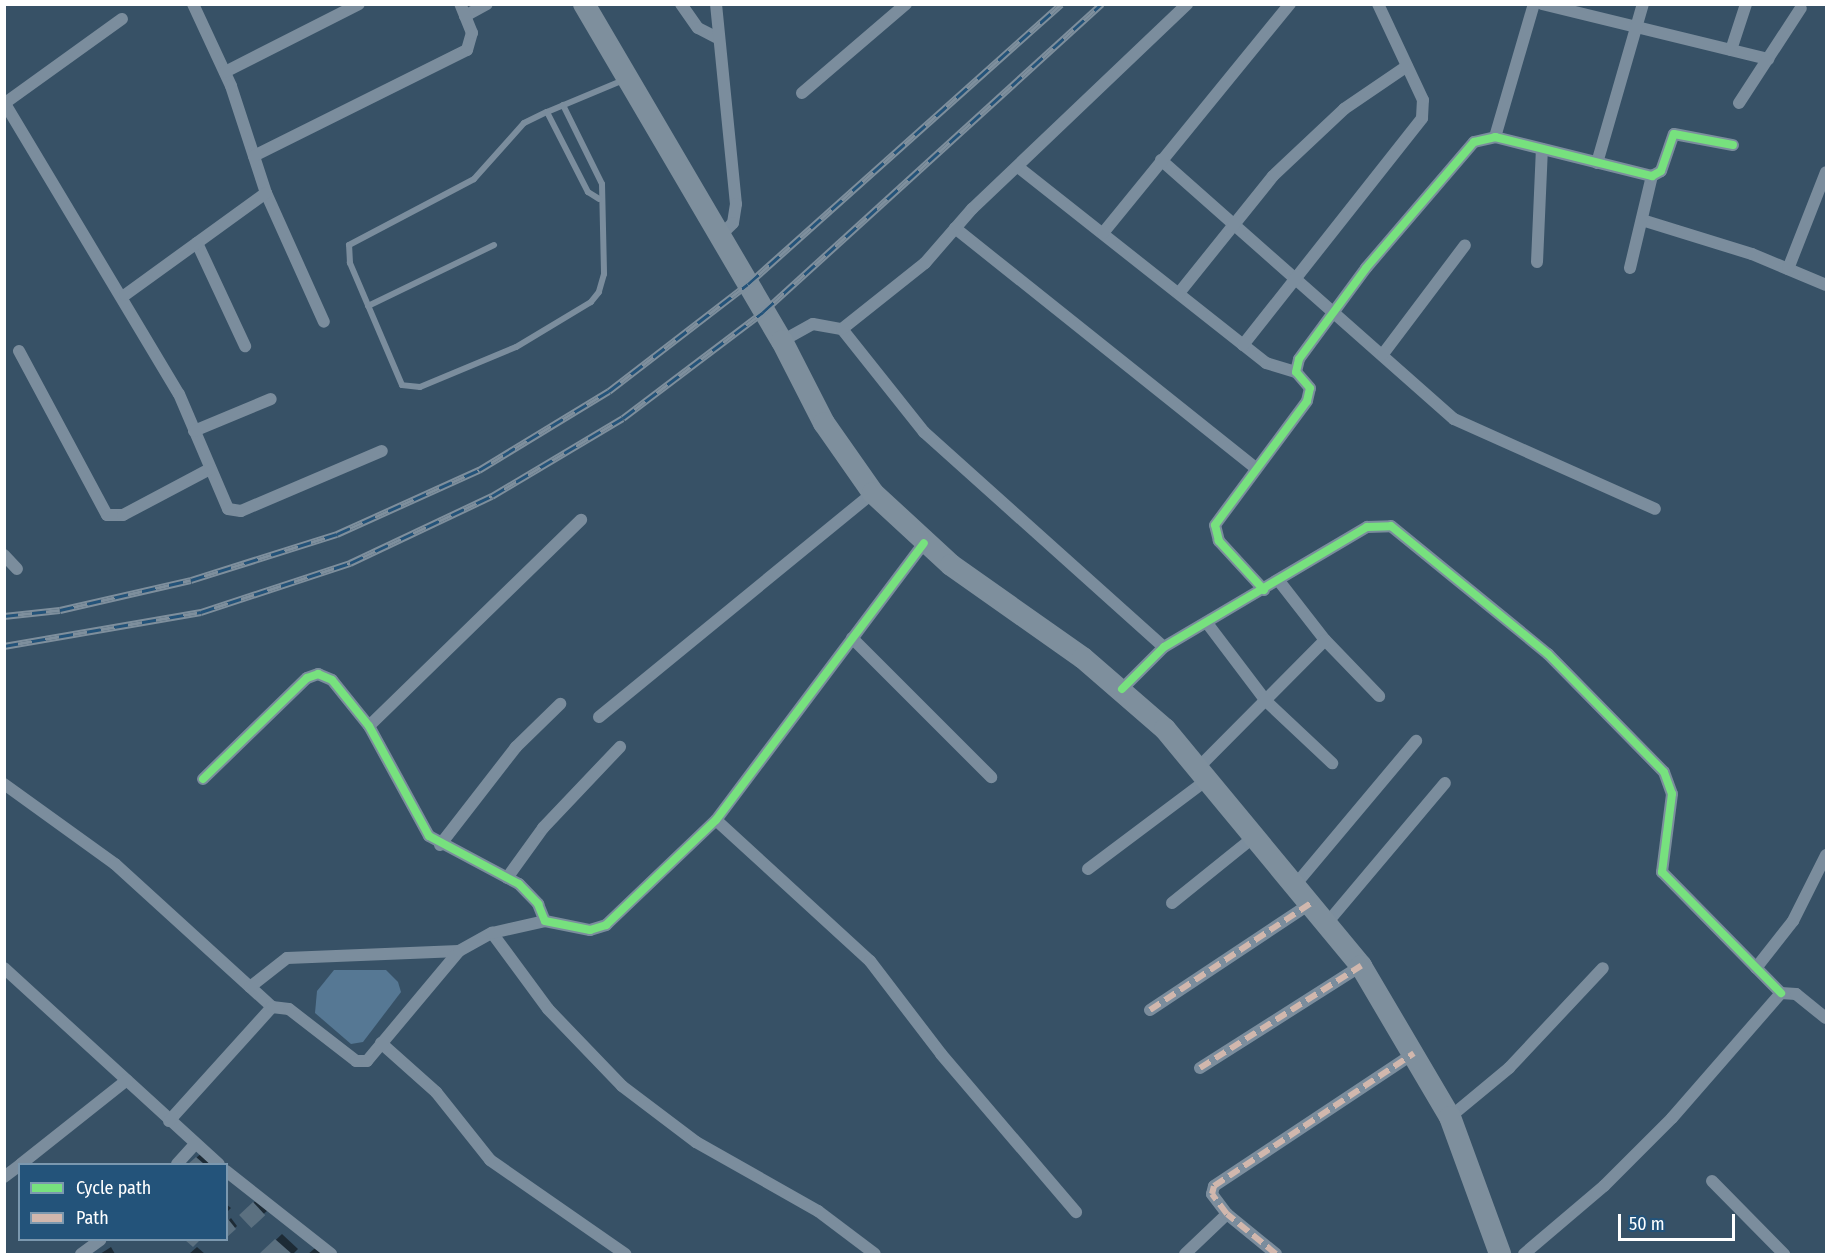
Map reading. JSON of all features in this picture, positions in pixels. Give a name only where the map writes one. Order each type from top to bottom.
[{"type":"highway","points":[[584,4],[624,80],[782,341],[824,423],[873,493],[924,543],[1122,689],[1203,773],[1296,884],[1360,966],[1414,1053],[1450,1117],[1500,1254]]},
{"type":"street","points":[[193,4],[225,72],[266,193],[324,322]]},
{"type":"street","points":[[225,72],[359,4]]},
{"type":"street","points":[[254,156],[467,50],[472,33],[463,10],[488,4]]},
{"type":"street","points":[[681,4],[698,28],[716,37]]},
{"type":"street","points":[[716,4],[716,37],[736,204],[733,223],[718,238]]},
{"type":"street","points":[[802,93],[906,4]]},
{"type":"street","points":[[842,329],[925,263],[955,228],[1187,4]]},
{"type":"street","points":[[1103,233],[1290,4]]},
{"type":"street","points":[[1243,345],[1293,278],[1417,128],[1423,100],[1378,4]]},
{"type":"street","points":[[1495,137],[1534,4]]},
{"type":"street","points":[[1542,4],[1768,59]]},
{"type":"street","points":[[1597,163],[1643,4]]},
{"type":"street","points":[[1731,50],[1746,4]]},
{"type":"street","points":[[1739,103],[1801,8]]},
{"type":"street","points":[[123,19],[5,103],[125,295],[194,431],[223,502],[241,511],[382,451]]},
{"type":"street","points":[[1179,293],[1232,224],[1318,132],[1407,66]]},
{"type":"street","points":[[1296,372],[1299,359],[1333,312],[1443,174],[1474,142],[1495,137],[1652,176],[1661,171],[1674,134],[1733,145]]},
{"type":"street","points":[[1537,262],[1542,149]]},
{"type":"street","points":[[1161,160],[1454,419],[1655,509]]},
{"type":"street","points":[[1018,167],[1266,363],[1296,372],[1310,388],[1307,400],[1220,516],[1215,533],[1264,590]]},
{"type":"street","points":[[1788,269],[1827,172]]},
{"type":"street","points":[[1630,268],[1652,176]]},
{"type":"street","points":[[125,295],[266,193]]},
{"type":"street","points":[[1642,220],[1788,269],[1827,285]]},
{"type":"street","points":[[955,228],[1256,468]]},
{"type":"street","points":[[197,243],[245,346]]},
{"type":"street","points":[[1383,354],[1465,245]]},
{"type":"street","points":[[782,341],[813,324],[842,329],[924,432],[1164,647]]},
{"type":"street","points":[[19,351],[107,515],[123,515],[210,469]]},
{"type":"street","points":[[194,431],[271,399]]},
{"type":"street","points":[[599,717],[873,493]]},
{"type":"street","points":[[369,726],[581,520]]},
{"type":"street","points":[[1122,689],[1164,647],[1264,590],[1367,527],[1401,531],[1548,654],[1664,772],[1672,794],[1662,872],[1781,993],[1796,994],[1827,1018]]},
{"type":"street","points":[[4,784],[115,864],[272,1007],[289,1009],[356,1061],[366,1061],[459,951],[492,933],[545,921],[590,930],[606,925],[716,820],[924,543]]},
{"type":"street","points":[[4,555],[17,569]]},
{"type":"street","points":[[1279,581],[1324,640],[1379,696]]},
{"type":"street","points":[[1207,623],[1266,701],[1332,763]]},
{"type":"street","points":[[852,638],[991,777]]},
{"type":"street","points":[[1088,869],[1203,773],[1266,701],[1324,640]]},
{"type":"street","points":[[203,779],[307,678],[318,674],[332,680],[369,726],[429,836],[440,845],[507,878],[532,894],[545,921]]},
{"type":"street","points":[[440,845],[516,747],[560,704]]},
{"type":"street","points":[[1296,884],[1416,741]]},
{"type":"street","points":[[507,878],[543,828],[620,747]]},
{"type":"street","points":[[1327,923],[1445,783]]},
{"type":"street","points":[[716,820],[870,961],[940,1054],[1076,1212]]},
{"type":"street","points":[[1172,903],[1255,836]]},
{"type":"street","points":[[1756,968],[1793,921],[1827,855]]},
{"type":"street","points":[[1150,1010],[1311,903]]},
{"type":"street","points":[[492,933],[549,1009],[622,1086],[696,1142],[818,1211],[875,1254]]},
{"type":"street","points":[[250,987],[287,958],[459,951]]},
{"type":"street","points":[[1200,1068],[1360,966]]},
{"type":"street","points":[[4,968],[169,1121],[218,1163]]},
{"type":"street","points":[[1450,1117],[1509,1068],[1603,968]]},
{"type":"street","points":[[1524,1254],[1595,1194],[1672,1118],[1781,993]]},
{"type":"street","points":[[169,1121],[272,1007]]},
{"type":"street","points":[[381,1043],[436,1092],[490,1160],[625,1254]]},
{"type":"street","points":[[1276,1254],[1227,1214],[1212,1194],[1219,1179],[1414,1053]]},
{"type":"street","points":[[23,1163],[127,1080]]},
{"type":"street","points":[[178,1163],[195,1144]]},
{"type":"street","points":[[4,1177],[18,1166]]},
{"type":"street","points":[[228,1173],[331,1254]]},
{"type":"street","points":[[1712,1181],[1784,1254]]},
{"type":"street","points":[[1185,1254],[1227,1214]]},
{"type":"street","points":[[81,1254],[97,1241]]},
{"type":"lane","points":[[563,105],[602,184],[599,199],[604,274],[599,292],[591,302],[516,347],[409,388],[398,378],[347,254],[355,239],[474,179],[524,123],[563,105],[624,80]]},
{"type":"lane","points":[[547,112],[588,192],[599,199]]},
{"type":"lane","points":[[368,306],[494,245]]},
{"type":"water","points":[[334,970],[386,970],[398,982],[401,992],[363,1042],[351,1044],[315,1013],[317,991]]},
{"type":"building","points":[[196,1157],[203,1163],[189,1163]]},
{"type":"building","points":[[253,1202],[265,1215],[251,1228],[239,1215]]},
{"type":"building","points":[[228,1219],[236,1229],[228,1236]]},
{"type":"building","points":[[275,1239],[292,1254],[259,1254]]},
{"type":"building","points":[[186,1241],[199,1241],[193,1247]]},
{"type":"railway","points":[[4,616],[60,610],[191,580],[337,534],[479,470],[609,391],[748,284],[1061,4]]},
{"type":"railway","points":[[4,646],[201,612],[350,563],[492,496],[623,418],[763,312],[1102,4]]},
{"type":"marked path","points":[[1150,1010],[1311,903]]},
{"type":"marked path","points":[[1200,1068],[1361,966]]},
{"type":"marked path","points":[[1276,1254],[1227,1214],[1212,1194],[1214,1186],[1414,1053]]},
{"type":"cycle path","points":[[1264,590],[1219,541],[1215,525],[1307,401],[1310,388],[1296,372],[1299,359],[1366,268],[1474,142],[1495,137],[1652,176],[1661,171],[1674,134],[1733,145]]},
{"type":"cycle path","points":[[1122,689],[1164,647],[1367,527],[1391,526],[1548,654],[1664,772],[1672,794],[1662,872],[1781,993]]},
{"type":"cycle path","points":[[203,779],[307,678],[318,674],[332,680],[369,726],[429,836],[519,884],[538,904],[545,921],[590,930],[606,925],[716,820],[924,543]]}]
